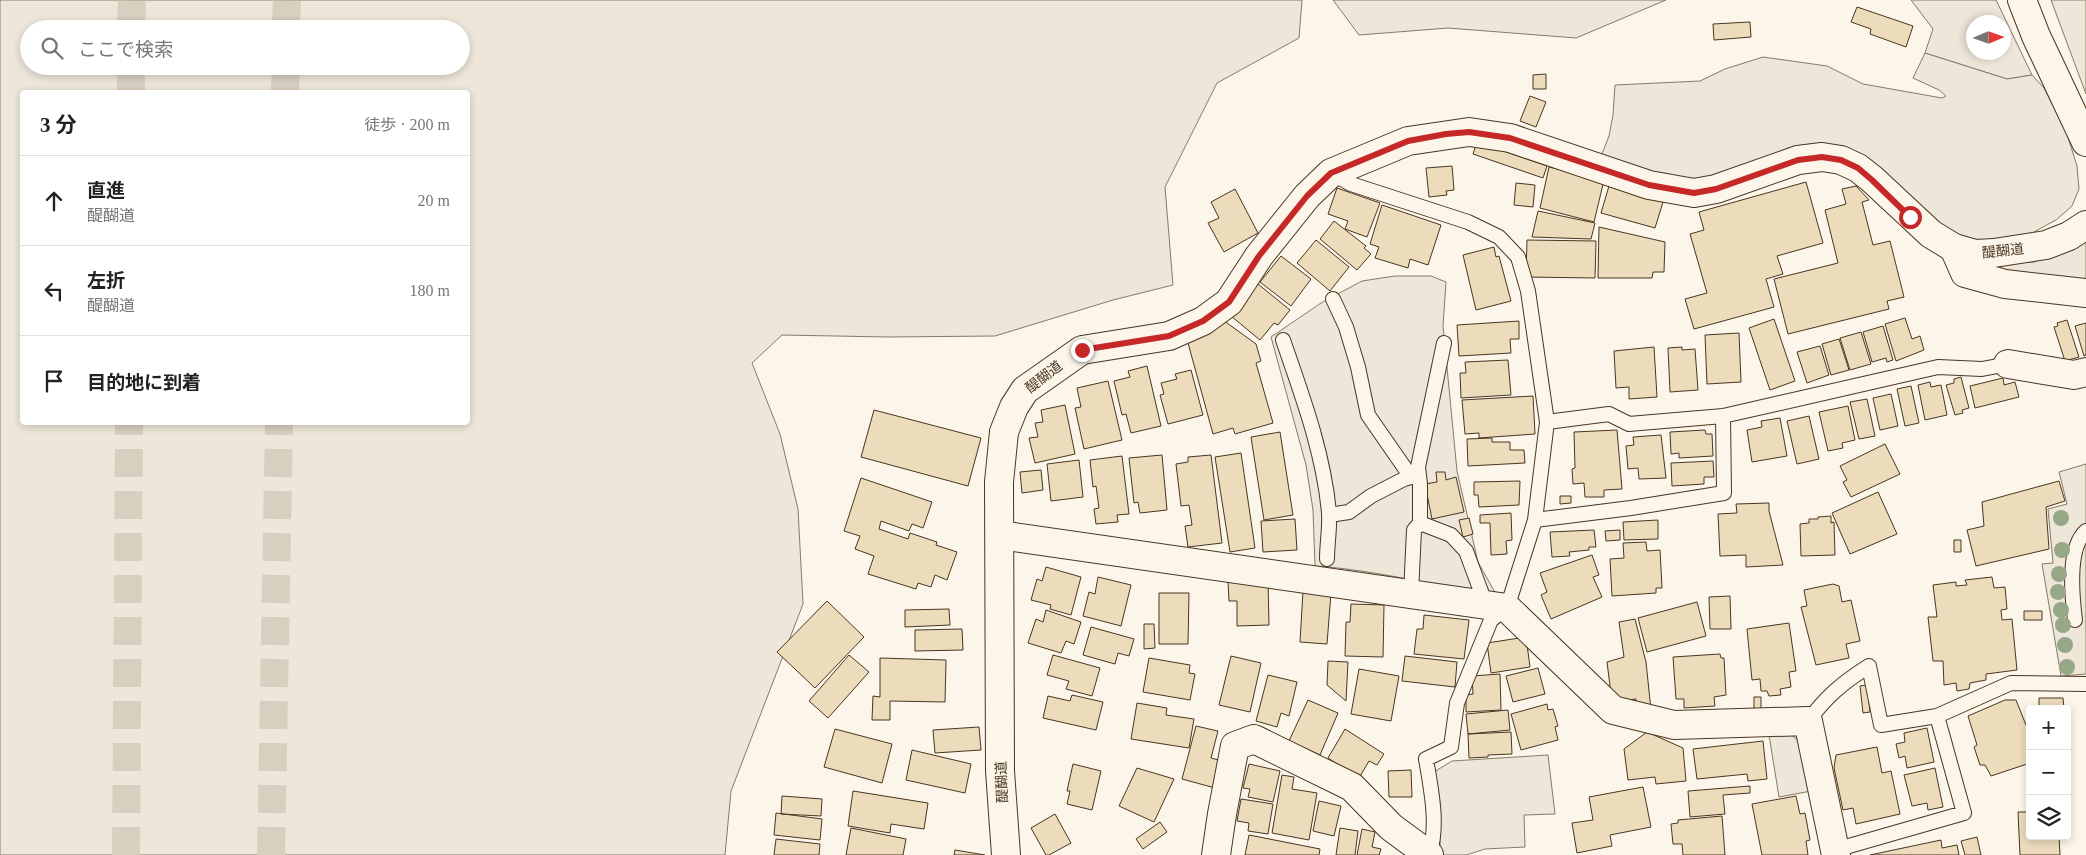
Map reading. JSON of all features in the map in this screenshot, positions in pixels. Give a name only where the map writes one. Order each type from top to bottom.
[{"type":"main road","points":[[2022,0],[2036,36],[2086,142]]},
{"type":"main road","name":"醍醐道","points":[[1006,855],[1000,771],[999,482],[1004,432],[1014,407],[1025,390],[1082,350],[1169,336],[1203,321],[1229,302],[1259,256],[1307,196],[1331,173],[1408,141],[1469,132],[1510,138],[1649,185],[1694,193],[1716,189],[1798,160],[1822,157],[1841,160],[1858,168],[1931,234],[1954,248],[1975,254],[1994,254],[2046,245],[2068,236],[2086,225]]},
{"type":"main road","points":[[1954,248],[1964,274],[2005,284],[2086,293]]},
{"type":"main road","points":[[2008,364],[2074,375],[2086,372]]},
{"type":"main road","points":[[1000,535],[1497,607],[1613,710],[1674,726],[1808,721],[1836,853]]},
{"type":"main road","points":[[1216,855],[1235,746],[1254,739],[1352,787],[1391,827],[1429,855]]},
{"type":"lane","points":[[1331,173],[1351,184],[1378,194],[1468,222],[1499,237],[1518,257],[1528,291],[1547,422],[1536,520],[1491,620],[1457,703],[1452,747],[1426,759],[1433,796],[1433,844],[1429,855]]},
{"type":"lane","points":[[1333,299],[1346,327],[1358,367],[1368,415],[1415,476]]},
{"type":"lane","points":[[1283,340],[1316,446],[1324,480],[1329,515],[1327,559]]},
{"type":"lane","points":[[1411,594],[1414,530],[1420,523],[1415,476],[1444,343]]},
{"type":"lane","points":[[1547,422],[1609,414],[1629,424],[1724,416],[1938,367],[1982,369],[2008,364]]},
{"type":"lane","points":[[1536,520],[1631,508],[1724,493],[1724,416]]},
{"type":"lane","points":[[1329,515],[1349,512],[1371,496],[1404,479],[1415,476]]},
{"type":"lane","points":[[1420,523],[1451,534],[1466,551],[1497,607]]},
{"type":"lane","points":[[2075,620],[2071,579],[2080,536],[2086,531]]},
{"type":"lane","points":[[1808,721],[1821,703],[1841,684],[1869,666],[1881,725],[1937,716],[2011,683],[2086,684]]},
{"type":"lane","points":[[1836,853],[1964,814],[1937,716]]},
{"type":"shaded area","points":[[0,0],[1302,0],[1299,38],[1217,83],[1165,187],[1173,285],[1113,300],[995,336],[888,337],[782,335],[752,363],[780,434],[798,509],[803,604],[731,791],[725,855],[0,855]]},
{"type":"shaded area","points":[[1333,0],[1666,0],[1576,38],[1448,28],[1359,35]]},
{"type":"shaded area","points":[[1911,0],[1996,0],[2003,15],[1966,15],[1966,60],[2011,60],[2011,31],[2032,75],[2007,79],[1925,53],[1933,29]]},
{"type":"shaded area","points":[[2051,0],[2086,0],[2086,94]]},
{"type":"shaded area","points":[[1925,53],[2007,79],[2032,75],[2044,88],[2066,131],[2077,166],[2079,189],[2072,206],[2056,220],[2032,233],[2000,240],[1956,240],[1815,145],[1788,148],[1744,166],[1694,183],[1600,159],[1609,136],[1613,115],[1615,85],[1700,81],[1725,69],[1763,57],[1827,66],[1863,84],[1942,98],[1946,96],[1939,90],[1913,78]]},
{"type":"shaded area","points":[[2086,232],[2086,284],[2003,270],[1982,264],[2034,262],[2058,253]]},
{"type":"shaded area","points":[[1395,276],[1431,276],[1446,282],[1443,326],[1457,471],[1478,562],[1497,596],[1384,575],[1315,566],[1313,510],[1306,465],[1271,337],[1321,303],[1362,281]]},
{"type":"shaded area","points":[[2086,464],[2086,674],[2061,676],[2042,564],[2053,563],[2048,509],[2067,504],[2059,472]]},
{"type":"shaded area","points":[[1788,732],[1803,745],[1811,791],[1779,797],[1769,735]]},
{"type":"shaded area","points":[[1548,755],[1555,814],[1524,815],[1525,847],[1485,849],[1466,855],[1441,855],[1434,772],[1452,761]]},
{"type":"building","points":[[1857,7],[1913,26],[1906,47],[1870,34],[1871,29],[1851,22]]},
{"type":"building","points":[[1750,22],[1751,37],[1714,40],[1713,24]]},
{"type":"building","points":[[1546,74],[1546,89],[1533,89],[1533,75]]},
{"type":"building","points":[[1530,96],[1546,102],[1536,127],[1520,121]]},
{"type":"building","points":[[1477,142],[1547,166],[1543,178],[1473,154]]},
{"type":"building","points":[[1452,166],[1454,190],[1446,191],[1447,195],[1429,197],[1426,168]]},
{"type":"building","points":[[1549,167],[1604,180],[1594,222],[1540,208]]},
{"type":"building","points":[[1806,182],[1823,243],[1777,256],[1783,274],[1766,279],[1774,307],[1694,329],[1685,299],[1707,293],[1690,234],[1704,230],[1699,212]]},
{"type":"building","points":[[1516,183],[1535,185],[1533,207],[1514,205]]},
{"type":"building","points":[[1609,186],[1663,202],[1655,228],[1601,213]]},
{"type":"building","points":[[1856,186],[1869,200],[1862,202],[1873,245],[1890,241],[1904,297],[1887,301],[1889,309],[1788,334],[1774,279],[1838,263],[1825,210],[1846,204],[1842,189]]},
{"type":"building","points":[[1337,188],[1380,203],[1367,237],[1345,229],[1348,221],[1328,214]]},
{"type":"building","points":[[1235,189],[1258,233],[1224,252],[1208,223],[1219,218],[1211,202]]},
{"type":"building","points":[[1382,205],[1441,225],[1428,265],[1410,259],[1408,268],[1375,258],[1379,247],[1370,244]]},
{"type":"building","points":[[1538,211],[1595,223],[1591,239],[1532,237]]},
{"type":"building","points":[[1334,221],[1366,246],[1364,248],[1371,254],[1357,270],[1320,239]]},
{"type":"building","points":[[1599,227],[1665,242],[1664,272],[1653,272],[1652,278],[1598,278]]},
{"type":"building","points":[[1316,240],[1349,267],[1330,291],[1297,263]]},
{"type":"building","points":[[1527,240],[1596,241],[1595,278],[1526,277]]},
{"type":"building","points":[[1494,247],[1496,257],[1499,256],[1511,301],[1476,310],[1463,255]]},
{"type":"building","points":[[1281,256],[1311,279],[1291,306],[1260,282]]},
{"type":"building","points":[[1258,284],[1290,310],[1278,325],[1274,323],[1260,340],[1231,316]]},
{"type":"building","points":[[1905,318],[1912,339],[1920,336],[1924,350],[1896,361],[1885,324]]},
{"type":"building","points":[[1774,319],[1795,381],[1770,390],[1749,328]]},
{"type":"building","points":[[1223,320],[1256,344],[1261,361],[1256,363],[1273,423],[1235,434],[1233,428],[1213,434],[1188,343]]},
{"type":"building","points":[[2067,320],[2079,357],[2065,361],[2054,327],[2058,326],[2057,323]]},
{"type":"building","points":[[1519,321],[1519,339],[1510,339],[1511,353],[1459,356],[1457,325]]},
{"type":"building","points":[[2086,323],[2086,355],[2084,356],[2075,326]]},
{"type":"building","points":[[1883,326],[1893,360],[1887,362],[1886,358],[1872,362],[1863,332]]},
{"type":"building","points":[[1861,332],[1871,364],[1850,370],[1840,338]]},
{"type":"building","points":[[1739,333],[1741,382],[1707,384],[1705,335]]},
{"type":"building","points":[[1839,339],[1849,370],[1831,375],[1822,344]]},
{"type":"building","points":[[1820,346],[1829,375],[1807,383],[1797,352]]},
{"type":"building","points":[[1654,347],[1657,397],[1629,399],[1629,387],[1616,388],[1614,351]]},
{"type":"building","points":[[1682,347],[1682,350],[1695,349],[1698,390],[1670,392],[1668,348]]},
{"type":"building","points":[[1508,360],[1511,395],[1461,398],[1460,373],[1466,373],[1465,362]]},
{"type":"building","points":[[1147,366],[1161,426],[1131,433],[1126,414],[1122,415],[1114,381],[1130,377],[1128,371]]},
{"type":"building","points":[[1191,370],[1203,415],[1168,424],[1160,395],[1164,394],[1161,383],[1177,379],[1175,374]]},
{"type":"building","points":[[1961,377],[1969,408],[1962,410],[1963,413],[1955,415],[1946,385],[1954,383],[1954,379]]},
{"type":"building","points":[[2003,378],[2004,385],[2015,382],[2019,397],[1975,408],[1970,386]]},
{"type":"building","points":[[1108,381],[1122,440],[1084,449],[1075,408],[1081,407],[1077,388]]},
{"type":"building","points":[[1930,382],[1931,387],[1941,385],[1947,415],[1925,420],[1918,385]]},
{"type":"building","points":[[1911,386],[1919,423],[1905,426],[1897,389]]},
{"type":"building","points":[[1891,394],[1898,426],[1880,430],[1873,398]]},
{"type":"building","points":[[1533,396],[1535,434],[1479,438],[1479,433],[1465,434],[1462,400]]},
{"type":"building","points":[[1867,399],[1875,436],[1859,439],[1850,402]]},
{"type":"building","points":[[1065,405],[1075,454],[1035,463],[1029,438],[1038,437],[1035,423],[1043,422],[1041,410]]},
{"type":"building","points":[[1848,406],[1855,440],[1842,443],[1843,448],[1828,451],[1819,412]]},
{"type":"building","points":[[874,410],[981,438],[968,486],[861,457]]},
{"type":"building","points":[[1809,416],[1819,459],[1797,464],[1787,421]]},
{"type":"building","points":[[1780,418],[1787,456],[1752,462],[1747,430],[1762,427],[1761,421]]},
{"type":"building","points":[[1617,430],[1622,489],[1604,490],[1604,497],[1585,497],[1584,483],[1573,484],[1572,469],[1575,468],[1574,432]]},
{"type":"building","points":[[1705,430],[1706,434],[1712,434],[1713,456],[1679,458],[1679,453],[1671,454],[1670,432]]},
{"type":"building","points":[[1280,432],[1293,515],[1264,520],[1251,437]]},
{"type":"building","points":[[1661,435],[1666,478],[1639,479],[1638,468],[1628,469],[1626,446],[1634,445],[1633,437]]},
{"type":"building","points":[[1492,438],[1492,442],[1510,442],[1510,450],[1524,450],[1525,463],[1468,466],[1467,439]]},
{"type":"building","points":[[1885,444],[1900,474],[1851,497],[1843,482],[1847,480],[1840,466]]},
{"type":"building","points":[[1241,453],[1255,548],[1230,552],[1215,457]]},
{"type":"building","points":[[1162,455],[1167,510],[1140,513],[1138,502],[1134,503],[1129,458]]},
{"type":"building","points":[[1211,455],[1222,543],[1188,547],[1185,526],[1192,525],[1189,505],[1181,506],[1176,464],[1188,462],[1188,457]]},
{"type":"building","points":[[1122,456],[1129,514],[1117,515],[1118,522],[1096,524],[1094,509],[1099,508],[1096,486],[1093,487],[1090,460]]},
{"type":"building","points":[[1079,460],[1083,497],[1051,501],[1047,464]]},
{"type":"building","points":[[1713,461],[1714,477],[1704,477],[1704,484],[1672,486],[1671,463]]},
{"type":"building","points":[[1041,470],[1043,490],[1022,493],[1020,472]]},
{"type":"building","points":[[1436,472],[1445,472],[1446,480],[1456,477],[1464,512],[1432,519],[1425,484],[1437,482]]},
{"type":"building","points":[[861,478],[932,502],[923,528],[912,524],[909,531],[881,521],[879,529],[908,539],[910,533],[937,542],[936,545],[957,552],[947,580],[935,575],[931,587],[918,583],[916,589],[868,574],[874,556],[855,549],[860,536],[844,531]]},
{"type":"building","points":[[1520,481],[1519,505],[1479,507],[1478,495],[1474,495],[1474,482]]},
{"type":"building","points":[[2059,481],[2065,501],[2046,507],[2049,549],[1976,566],[1967,530],[1984,526],[1982,502]]},
{"type":"building","points":[[1878,492],[1897,534],[1850,554],[1832,513]]},
{"type":"building","points":[[1560,496],[1571,496],[1571,503],[1560,504]]},
{"type":"building","points":[[1769,503],[1769,511],[1783,565],[1746,567],[1746,555],[1720,556],[1718,514],[1737,513],[1736,504]]},
{"type":"building","points":[[1511,513],[1512,540],[1506,541],[1507,554],[1491,555],[1490,523],[1480,523],[1480,515]]},
{"type":"building","points":[[1831,516],[1831,523],[1834,522],[1835,555],[1801,556],[1800,524],[1809,523],[1809,519]]},
{"type":"building","points":[[1469,518],[1473,534],[1463,537],[1459,520]]},
{"type":"building","points":[[1295,519],[1297,550],[1263,552],[1261,521]]},
{"type":"building","points":[[1658,520],[1658,539],[1624,540],[1623,522]]},
{"type":"building","points":[[1594,530],[1596,547],[1589,547],[1589,550],[1569,552],[1570,556],[1552,557],[1550,532]]},
{"type":"building","points":[[1620,530],[1620,540],[1606,541],[1605,531]]},
{"type":"building","points":[[1954,540],[1961,540],[1961,552],[1954,552]]},
{"type":"building","points":[[1646,542],[1647,551],[1660,550],[1662,588],[1656,588],[1656,593],[1612,596],[1610,559],[1624,558],[1623,543]]},
{"type":"building","points":[[1592,555],[1599,575],[1593,577],[1602,597],[1551,619],[1541,595],[1547,592],[1540,573]]},
{"type":"building","points":[[1046,567],[1081,577],[1071,615],[1050,609],[1051,605],[1031,600],[1037,579],[1042,581]]},
{"type":"building","points":[[1098,577],[1131,585],[1121,626],[1083,616],[1089,592],[1095,594]]},
{"type":"building","points":[[1992,577],[1994,588],[2005,587],[2007,609],[2001,610],[2002,620],[2012,619],[2017,670],[1986,674],[1986,680],[1970,683],[1969,689],[1957,691],[1956,683],[1944,685],[1943,661],[1933,661],[1928,617],[1937,617],[1933,585],[1956,582],[1956,586],[1967,585],[1965,580]]},
{"type":"building","points":[[1228,582],[1268,582],[1269,625],[1237,626],[1237,601],[1229,601]]},
{"type":"building","points":[[1833,584],[1839,586],[1842,602],[1851,600],[1860,641],[1846,644],[1849,658],[1816,665],[1801,607],[1807,606],[1804,590]]},
{"type":"building","points":[[1303,591],[1331,593],[1327,644],[1300,642]]},
{"type":"building","points":[[1159,593],[1189,593],[1188,644],[1159,644]]},
{"type":"building","points":[[1730,596],[1731,629],[1710,629],[1709,597]]},
{"type":"building","points":[[827,601],[864,637],[815,688],[777,652]]},
{"type":"building","points":[[1697,602],[1706,636],[1647,652],[1638,618]]},
{"type":"building","points":[[1351,604],[1384,605],[1383,657],[1345,656],[1346,622],[1350,622]]},
{"type":"building","points":[[949,609],[950,625],[905,627],[905,610]]},
{"type":"building","points":[[1046,610],[1081,622],[1074,644],[1066,641],[1061,653],[1028,643],[1036,619],[1043,622]]},
{"type":"building","points":[[2024,611],[2042,611],[2042,620],[2024,620]]},
{"type":"building","points":[[1424,615],[1469,620],[1464,659],[1414,654],[1417,629],[1423,629]]},
{"type":"building","points":[[1635,619],[1646,662],[1651,710],[1636,707],[1636,699],[1621,701],[1611,694],[1607,662],[1624,657],[1619,622]]},
{"type":"building","points":[[1789,623],[1796,671],[1789,672],[1791,687],[1780,689],[1781,695],[1769,696],[1767,691],[1761,691],[1760,679],[1752,680],[1747,629]]},
{"type":"building","points":[[1144,624],[1154,624],[1155,648],[1144,649]]},
{"type":"building","points":[[1091,627],[1134,639],[1129,656],[1118,653],[1115,664],[1083,655]]},
{"type":"building","points":[[962,629],[963,650],[915,651],[915,630]]},
{"type":"building","points":[[1526,637],[1530,667],[1491,673],[1487,643]]},
{"type":"building","points":[[1720,654],[1721,658],[1724,658],[1726,695],[1714,697],[1715,706],[1684,708],[1684,699],[1676,699],[1673,657]]},
{"type":"building","points":[[849,655],[869,672],[828,718],[809,701]]},
{"type":"building","points":[[1053,655],[1100,668],[1092,696],[1066,689],[1069,681],[1047,675]]},
{"type":"building","points":[[1231,656],[1261,663],[1250,712],[1219,705]]},
{"type":"building","points":[[1405,656],[1457,662],[1455,687],[1402,681]]},
{"type":"building","points":[[880,658],[946,660],[945,702],[890,701],[890,720],[872,720],[873,696],[880,697]]},
{"type":"building","points":[[1149,658],[1190,665],[1189,673],[1195,674],[1190,700],[1143,692]]},
{"type":"building","points":[[1328,661],[1348,662],[1346,701],[1327,685]]},
{"type":"building","points":[[1538,668],[1545,694],[1513,702],[1506,676]]},
{"type":"building","points":[[1359,669],[1399,676],[1391,721],[1351,714]]},
{"type":"building","points":[[1500,674],[1501,710],[1466,712],[1466,695],[1473,694],[1472,676]]},
{"type":"building","points":[[1268,675],[1297,682],[1289,716],[1281,713],[1277,727],[1256,721]]},
{"type":"building","points":[[1867,685],[1870,712],[1863,713],[1860,686]]},
{"type":"building","points":[[1072,695],[1103,702],[1096,730],[1043,718],[1048,696],[1070,701]]},
{"type":"building","points":[[1754,697],[1761,697],[1761,711],[1754,711]]},
{"type":"building","points":[[2039,698],[2063,698],[2064,705],[2039,705]]},
{"type":"building","points":[[1308,700],[1338,713],[1320,755],[1289,741]]},
{"type":"building","points":[[2005,700],[2016,700],[2026,725],[2026,764],[1991,776],[1985,765],[1980,765],[1974,747],[1977,745],[1968,716]]},
{"type":"building","points":[[1137,703],[1167,708],[1166,715],[1194,719],[1189,748],[1131,739]]},
{"type":"building","points":[[1547,704],[1548,710],[1553,709],[1558,726],[1555,727],[1558,740],[1521,750],[1511,714]]},
{"type":"building","points":[[1508,710],[1510,730],[1468,734],[1466,714]]},
{"type":"building","points":[[1196,726],[1218,731],[1211,758],[1222,761],[1215,788],[1182,779]]},
{"type":"building","points":[[979,727],[981,750],[935,753],[933,730]]},
{"type":"building","points":[[1927,728],[1934,762],[1907,768],[1905,756],[1899,758],[1896,744],[1905,742],[1904,733]]},
{"type":"building","points":[[835,729],[892,744],[882,783],[824,767]]},
{"type":"building","points":[[1345,729],[1384,754],[1377,765],[1369,761],[1359,778],[1328,758]]},
{"type":"building","points":[[1511,732],[1512,754],[1469,758],[1468,734]]},
{"type":"building","points":[[1647,732],[1683,748],[1686,781],[1656,784],[1655,777],[1628,780],[1624,749]]},
{"type":"building","points":[[1763,741],[1767,779],[1748,781],[1747,774],[1697,779],[1693,749]]},
{"type":"building","points":[[1877,747],[1882,773],[1891,771],[1900,814],[1856,824],[1853,808],[1843,810],[1834,768],[1836,755]]},
{"type":"building","points":[[912,750],[971,764],[965,793],[906,780]]},
{"type":"building","points":[[1073,764],[1101,771],[1092,810],[1067,804],[1070,791],[1067,791]]},
{"type":"building","points":[[1249,764],[1280,771],[1273,802],[1248,797],[1250,789],[1243,788]]},
{"type":"building","points":[[1137,768],[1174,779],[1154,822],[1119,806]]},
{"type":"building","points":[[1935,768],[1943,807],[1928,810],[1927,803],[1912,806],[1904,775]]},
{"type":"building","points":[[1411,770],[1412,797],[1389,797],[1388,771]]},
{"type":"building","points":[[1282,775],[1294,777],[1292,789],[1317,793],[1309,840],[1272,833]]},
{"type":"building","points":[[1750,786],[1750,793],[1723,795],[1725,814],[1690,817],[1688,791]]},
{"type":"building","points":[[1643,787],[1651,827],[1610,835],[1612,846],[1577,853],[1572,823],[1593,820],[1589,797]]},
{"type":"building","points":[[853,791],[928,803],[924,829],[891,824],[890,833],[848,826]]},
{"type":"building","points":[[782,796],[822,799],[821,816],[781,814]]},
{"type":"building","points":[[1796,796],[1800,814],[1805,813],[1810,840],[1806,841],[1808,855],[1762,855],[1752,804]]},
{"type":"building","points":[[1241,799],[1273,804],[1268,834],[1248,831],[1249,823],[1237,821]]},
{"type":"building","points":[[1319,801],[1341,806],[1334,836],[1313,831]]},
{"type":"building","points":[[2018,812],[2026,812],[2026,840],[2059,840],[2060,855],[2020,855]]},
{"type":"building","points":[[776,813],[822,819],[820,840],[774,835]]},
{"type":"building","points":[[1055,814],[1071,843],[1046,855],[1031,828]]},
{"type":"building","points":[[1722,816],[1725,855],[1683,855],[1682,844],[1673,844],[1671,824],[1678,823],[1678,820]]},
{"type":"building","points":[[1160,822],[1167,832],[1143,849],[1136,839]]},
{"type":"building","points":[[851,828],[906,839],[903,855],[846,855]]},
{"type":"building","points":[[1340,828],[1358,831],[1355,855],[1336,855]]},
{"type":"building","points":[[1362,829],[1375,832],[1372,847],[1381,849],[1379,855],[1357,855]]},
{"type":"building","points":[[1249,835],[1320,849],[1319,855],[1245,855]]},
{"type":"building","points":[[1977,837],[1981,855],[1965,855],[1961,841]]},
{"type":"building","points":[[776,839],[820,844],[819,855],[774,855]]},
{"type":"building","points":[[1941,840],[1942,848],[1957,845],[1959,855],[1870,855]]},
{"type":"building","points":[[955,850],[985,855],[954,855]]},
{"type":"tunnel","points":[[131,20],[132,0]]},
{"type":"tunnel","points":[[286,20],[287,0]]},
{"type":"tunnel","points":[[131,75],[131,90]]},
{"type":"tunnel","points":[[285,90],[286,75]]},
{"type":"tunnel","points":[[126,855],[129,425]]},
{"type":"tunnel","points":[[271,855],[279,425]]},
{"type":"route","points":[[1082,350],[1169,336],[1203,321],[1229,302],[1259,256],[1307,196],[1331,173],[1408,141],[1446,134],[1469,132],[1510,138],[1649,185],[1694,193],[1716,189],[1770,168],[1798,160],[1822,157],[1841,160],[1858,168],[1910,217]]}]
